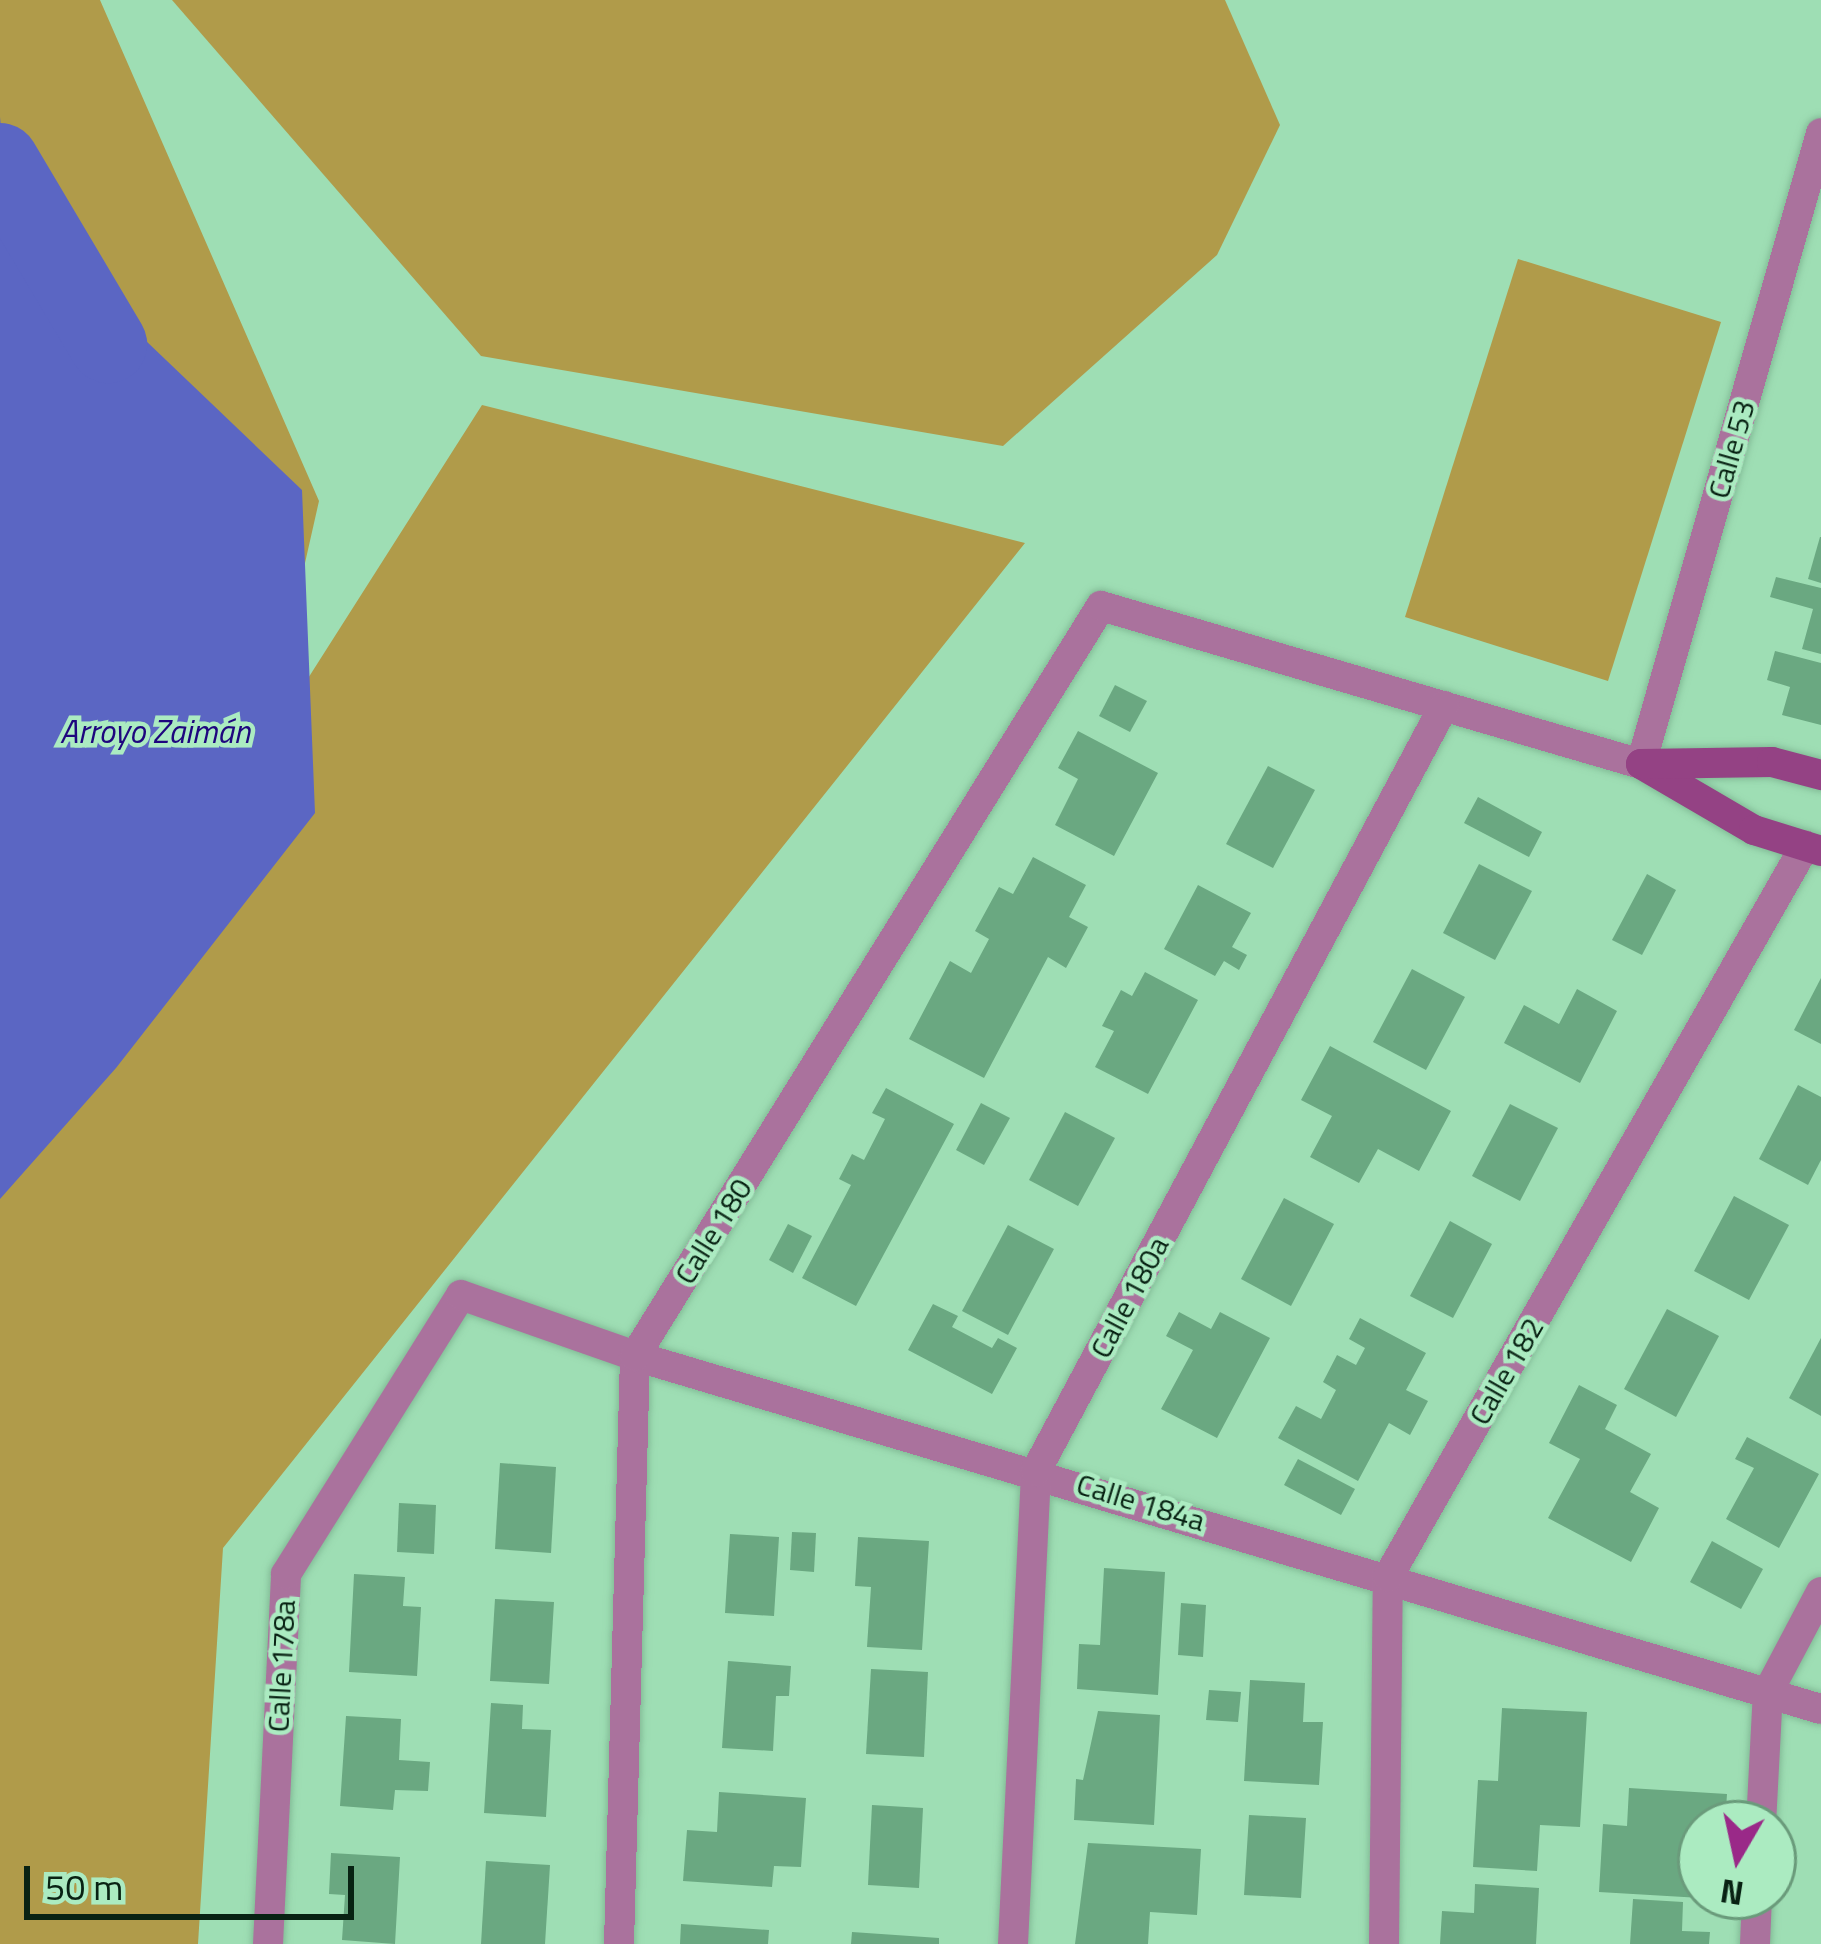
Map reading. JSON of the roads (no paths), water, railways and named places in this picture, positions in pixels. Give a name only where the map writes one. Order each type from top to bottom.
[{"type":"main road","points":[[1641,764],[1772,762],[1821,775]]},
{"type":"main road","points":[[1641,764],[1754,830],[1813,848]]},
{"type":"street","name":"Calle 53","points":[[1641,764],[1821,133]]},
{"type":"street","name":"Calle 180","points":[[635,1356],[1101,606],[1444,706]]},
{"type":"street","points":[[1444,706],[1641,764]]},
{"type":"street","name":"Calle 180a","points":[[1013,1944],[1036,1471],[1444,706]]},
{"type":"street","name":"Calle 182","points":[[1384,1944],[1388,1577],[1813,848]]},
{"type":"street","name":"Calle 184a","points":[[461,1294],[635,1356],[1036,1471],[1821,1709]]},
{"type":"street","name":"Calle 178a","points":[[268,1944],[286,1574],[461,1294]]},
{"type":"street","points":[[619,1944],[635,1356]]},
{"type":"street","points":[[1762,1800],[1768,1692],[1821,1592]]},
{"type":"water","name":"Arroyo Zaimán","points":[[0,117],[9,210],[302,490],[315,813],[116,1068],[0,1199]]},
{"type":"waterway","name":"Arroyo Zaimán","points":[[0,162],[108,344]]}]
